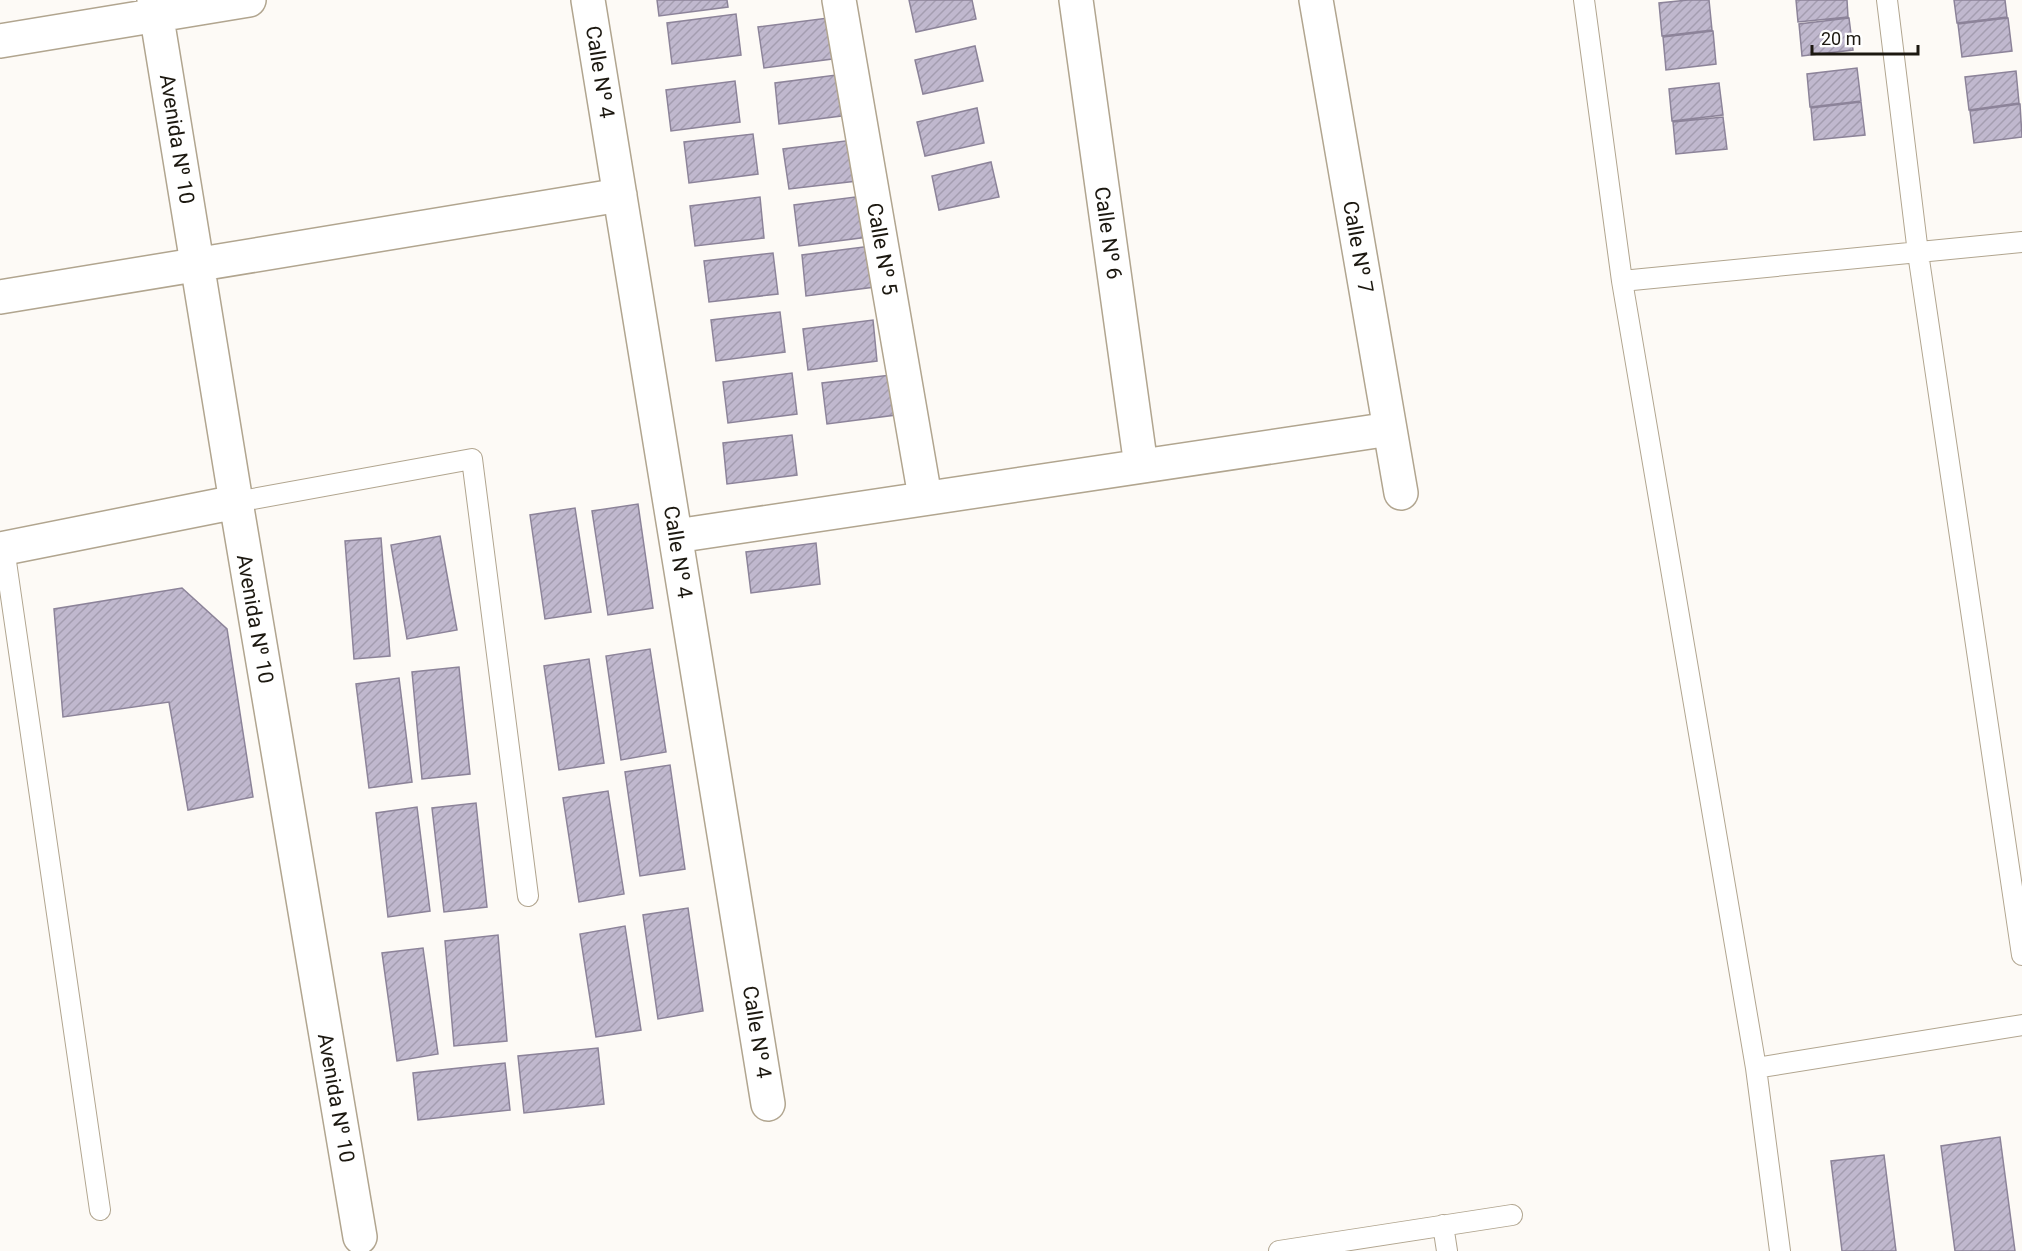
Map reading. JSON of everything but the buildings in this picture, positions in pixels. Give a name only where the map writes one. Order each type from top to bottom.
[{"type":"street","points":[[0,41],[156,8],[249,0]]},
{"type":"street","name":"Calle Nº 4","points":[[588,0],[768,1104]]},
{"type":"street","name":"Calle Nº 5","points":[[839,0],[925,498]]},
{"type":"street","name":"Calle Nº 6","points":[[1076,0],[1141,466]]},
{"type":"street","name":"Calle Nº 7","points":[[1316,0],[1401,493]]},
{"type":"street","name":"Avenida N⁰ 10","points":[[156,8],[236,502],[361,1244]]},
{"type":"street","points":[[0,297],[620,195]]},
{"type":"street","points":[[676,536],[1390,429]]},
{"type":"street","points":[[2,548],[236,502]]},
{"type":"lane","points":[[1584,0],[1622,281],[1756,1068],[1780,1251]]},
{"type":"lane","points":[[1887,0],[1918,253],[2022,955]]},
{"type":"lane","points":[[1622,281],[2022,242]]},
{"type":"lane","points":[[236,502],[472,459],[528,896]]},
{"type":"lane","points":[[2,548],[100,1210]]},
{"type":"lane","points":[[1756,1068],[2022,1025]]},
{"type":"lane","points":[[1279,1251],[1512,1215]]},
{"type":"lane","points":[[1443,1225],[1447,1251]]}]
